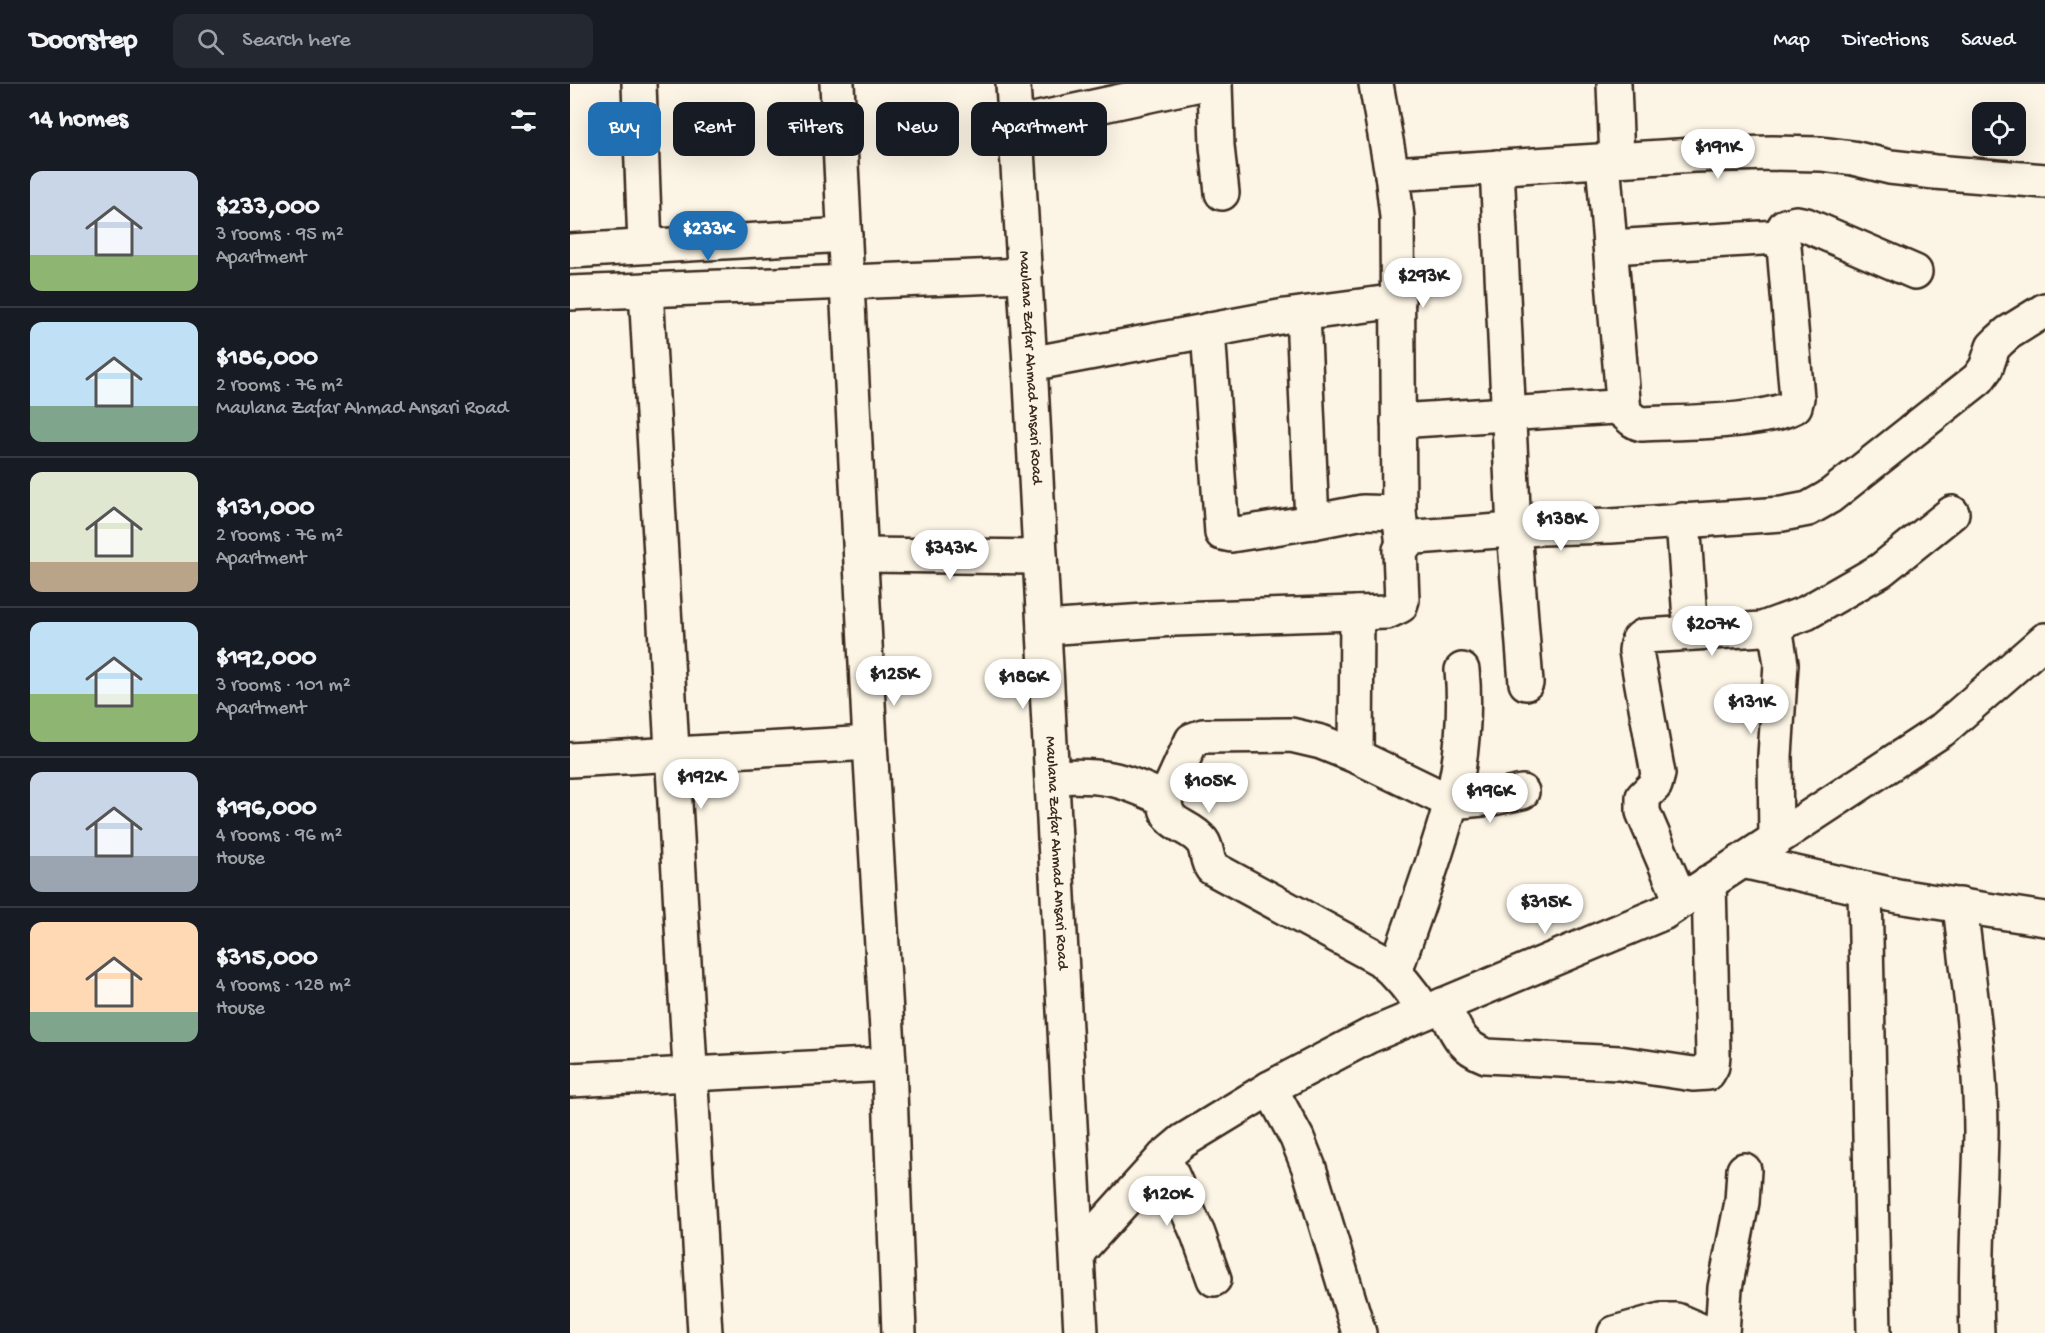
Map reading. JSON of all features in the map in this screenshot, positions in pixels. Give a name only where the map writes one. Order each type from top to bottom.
[{"type":"street","points":[[639,84],[645,246]]},
{"type":"street","points":[[837,84],[870,742],[889,1064],[898,1333]]},
{"type":"street","name":"Maulana Zafar Ahmad Ansari Road","points":[[1013,84],[1014,102]]},
{"type":"street","points":[[1107,104],[1200,84]]},
{"type":"street","points":[[1215,84],[1217,146],[1222,193]]},
{"type":"street","points":[[1377,84],[1397,217],[1399,513],[1403,545]]},
{"type":"street","points":[[1614,84],[1610,160],[1611,247],[1624,412]]},
{"type":"street","points":[[1392,174],[1760,153],[1821,154],[1912,170],[2045,181]]},
{"type":"street","name":"Maulana Zafar Ahmad Ansari Road","points":[[1017,156],[1081,1333]]},
{"type":"street","points":[[1497,167],[1514,530],[1526,683]]},
{"type":"street","points":[[1778,237],[1785,226],[1806,225],[1915,272]]},
{"type":"street","points":[[570,251],[845,235]]},
{"type":"street","points":[[1398,421],[1614,407],[1624,412],[1630,420],[1642,424],[1738,418],[1784,411],[1795,406],[1797,398],[1782,240],[1778,237],[1611,247]]},
{"type":"street","points":[[570,293],[1025,275]]},
{"type":"street","points":[[646,290],[705,1333]]},
{"type":"street","points":[[1030,364],[1208,330],[1398,301]]},
{"type":"street","points":[[1044,628],[1174,619],[1387,612],[1400,606],[1402,600],[1400,550],[1403,545],[1416,537],[1782,514],[1808,509],[1829,497],[1978,379],[1986,368],[1993,347],[2007,333],[2045,310]]},
{"type":"street","points":[[1303,314],[1312,522]]},
{"type":"street","points":[[1208,330],[1222,533],[1231,535],[1363,512],[1399,513]]},
{"type":"street","points":[[1681,901],[1643,813],[1643,797],[1655,785],[1658,774],[1636,651],[1637,643],[1644,636],[1762,629],[1806,614],[1881,570],[1952,513]]},
{"type":"street","points":[[1683,520],[1691,633]]},
{"type":"street","points":[[861,555],[1040,557]]},
{"type":"street","points":[[1356,756],[1357,613]]},
{"type":"street","points":[[1775,626],[1781,664],[1775,756],[1776,839]]},
{"type":"street","points":[[1078,1252],[1164,1157],[1183,1141],[1270,1089],[1369,1036],[1663,913],[1942,730],[2045,640]]},
{"type":"street","points":[[1395,972],[1451,802],[1464,711],[1462,670]]},
{"type":"street","points":[[1522,792],[1451,802],[1356,756],[1321,742],[1291,735],[1197,737],[1192,740],[1165,799],[1165,808],[1168,816],[1202,842],[1212,868],[1380,959],[1434,1009],[1464,1044],[1473,1051],[1486,1056],[1619,1063],[1693,1074],[1708,1072],[1712,1066],[1713,1054],[1709,882]]},
{"type":"street","points":[[570,760],[870,742]]},
{"type":"street","points":[[1052,777],[1084,775],[1109,777],[1133,784],[1165,799]]},
{"type":"street","points":[[1742,861],[1866,889],[2045,919]]},
{"type":"street","points":[[1866,889],[1874,1333]]},
{"type":"street","points":[[1960,905],[1976,1051],[1981,1131],[1975,1298],[1977,1333]]},
{"type":"street","points":[[570,1080],[889,1064]]},
{"type":"street","points":[[1270,1089],[1298,1138],[1309,1168],[1359,1333]]},
{"type":"street","points":[[1164,1157],[1198,1234],[1214,1279]]},
{"type":"street","points":[[1722,1333],[1725,1287],[1742,1202],[1744,1170]]},
{"type":"street","points":[[1615,1333],[1661,1320],[1676,1320],[1706,1333]]}]
